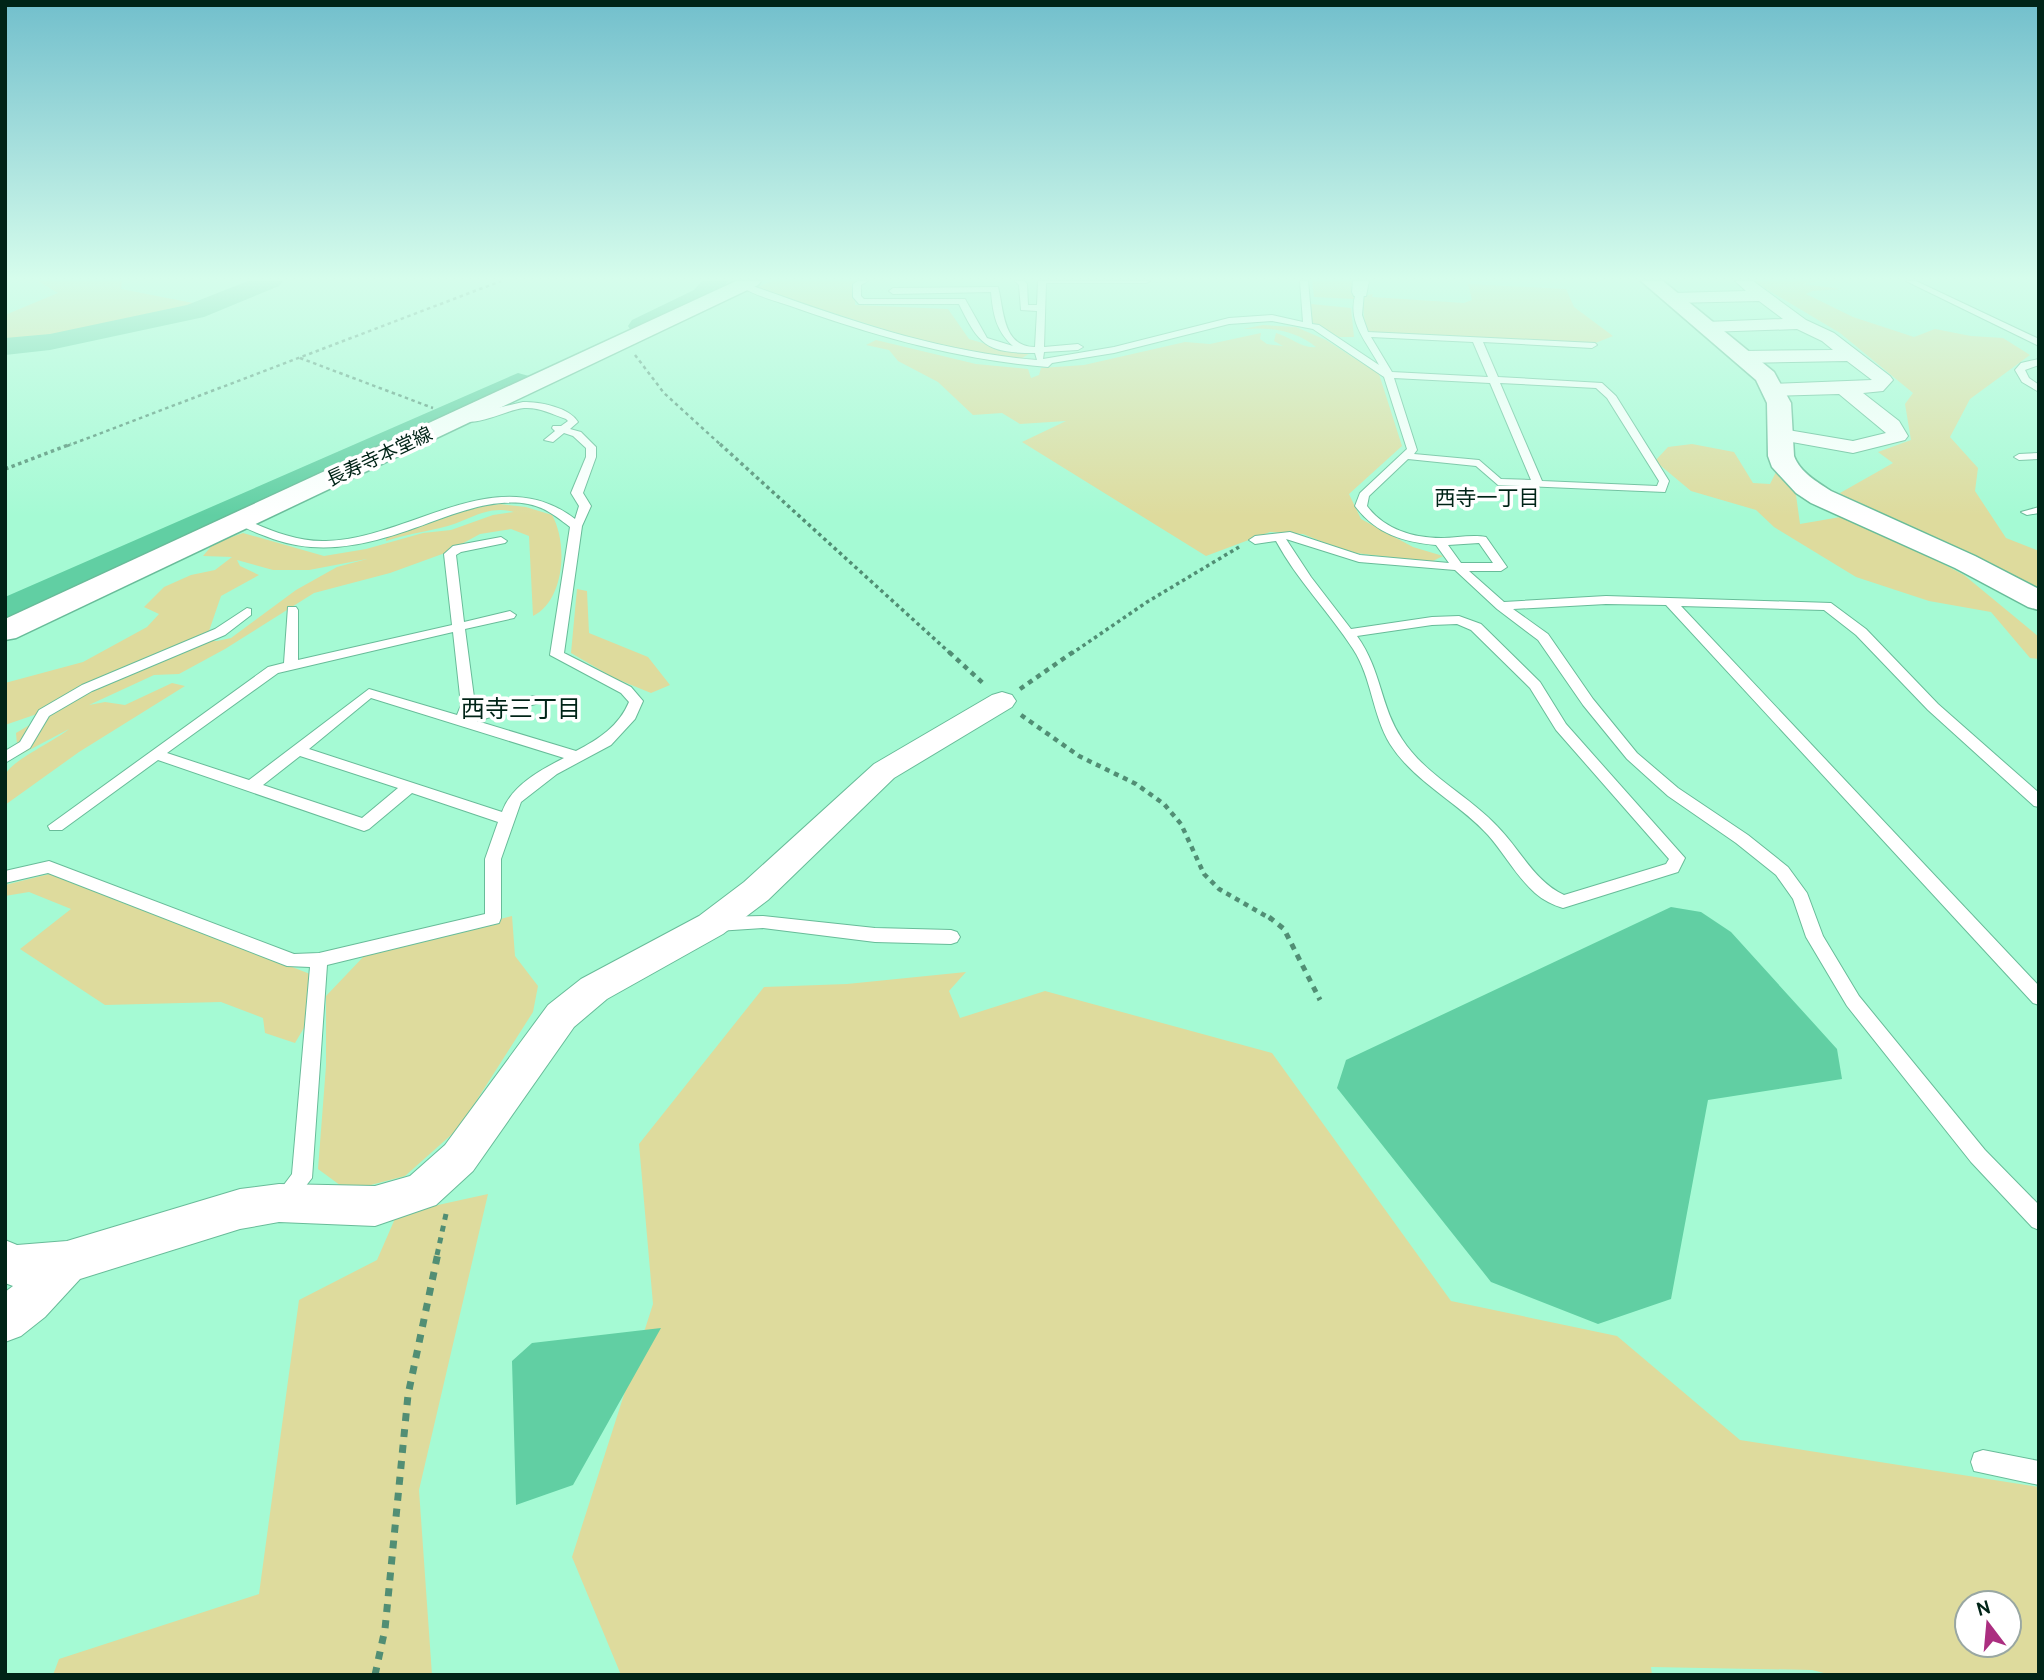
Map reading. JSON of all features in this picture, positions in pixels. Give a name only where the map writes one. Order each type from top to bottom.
[{"type":"main road","name":"長寿寺本堂線","points":[[5,631],[240,521],[451,415],[582,359]]},
{"type":"main road","points":[[1746,359],[1766,377],[1773,390],[1779,404],[1781,456],[1785,467],[1806,487],[1821,497],[1965,562],[2039,601]]},
{"type":"street","points":[[1773,390],[1876,387],[1883,380],[1855,359]]},
{"type":"street","points":[[1782,435],[1853,447],[1898,436],[1892,425],[1843,388]]},
{"type":"street","points":[[5,1261],[15,1266],[67,1262],[240,1209],[279,1203],[375,1206],[422,1191],[459,1158],[561,1016],[594,989],[711,925],[756,891],[884,771],[1002,701]]},
{"type":"street","points":[[5,1320],[29,1301],[67,1262]]},
{"type":"lane","points":[[985,359],[1038,363],[1082,363],[1098,359]]},
{"type":"lane","points":[[1038,363],[1059,359]]},
{"type":"lane","points":[[1363,359],[1388,375],[1599,385],[1611,396],[1664,481],[1661,490],[1498,482],[1479,464],[1406,456]]},
{"type":"lane","points":[[1255,540],[1279,536],[1307,540],[1359,558],[1458,567],[1502,566],[1482,539],[1440,542],[1416,540],[1392,532],[1370,520],[1361,506],[1363,495],[1412,450],[1382,359]]},
{"type":"lane","points":[[1485,359],[1537,482]]},
{"type":"lane","points":[[2039,362],[2024,365],[2020,370],[2025,380],[2039,389]]},
{"type":"lane","points":[[451,415],[476,420],[513,408],[533,405],[570,417],[573,422],[550,440]]},
{"type":"lane","points":[[5,877],[49,867],[293,961],[319,960],[493,918],[493,859],[514,799],[552,770],[606,742],[630,716],[636,701],[626,690],[557,655],[576,526],[582,517],[584,506],[577,493],[591,457],[591,447],[577,434],[551,426]]},
{"type":"lane","points":[[2019,457],[2039,456]]},
{"type":"lane","points":[[240,521],[295,543],[325,545],[385,535],[467,504],[508,498],[537,501],[564,513],[576,526]]},
{"type":"lane","points":[[1279,536],[1290,558],[1348,634],[1361,650],[1373,677],[1388,728],[1403,750],[1432,781],[1492,830],[1548,897],[1563,902],[1672,868],[1677,858],[1561,727],[1535,685],[1476,627],[1459,620],[1432,621],[1348,634]]},
{"type":"lane","points":[[462,721],[468,705],[450,554],[457,549],[501,541]]},
{"type":"lane","points":[[1440,542],[1458,567],[1501,606],[1543,637],[1588,702],[1632,756],[1673,792],[1742,839],[1782,871],[1801,897],[1815,937],[1853,1001],[1978,1156],[2039,1220]]},
{"type":"lane","points":[[1501,606],[1606,600],[1827,606],[1861,632],[1933,707],[2039,802]]},
{"type":"lane","points":[[1670,602],[2039,998]]},
{"type":"lane","points":[[291,666],[292,610]]},
{"type":"lane","points":[[5,758],[25,745],[44,713],[99,683],[220,632],[247,612]]},
{"type":"lane","points":[[55,826],[273,670],[510,615]]},
{"type":"lane","points":[[251,786],[369,693],[579,757]]},
{"type":"lane","points":[[462,721],[534,700]]},
{"type":"lane","points":[[298,750],[507,819]]},
{"type":"lane","points":[[155,754],[363,825],[410,786]]},
{"type":"lane","points":[[711,925],[764,922],[875,935],[951,937]]},
{"type":"lane","points":[[279,1203],[302,1178],[319,960]]},
{"type":"lane","points":[[1983,1462],[2039,1473]]},
{"type":"path","points":[[5,469],[294,359]]},
{"type":"path","points":[[306,359],[451,415]]},
{"type":"path","points":[[638,359],[664,393],[1002,701],[1079,756],[1136,784],[1164,804],[1181,824],[1204,874],[1219,889],[1268,916],[1284,929],[1320,1000]]},
{"type":"path","points":[[1002,701],[1147,602],[1229,551],[1255,540]]},
{"type":"path","points":[[375,1675],[384,1629],[408,1395],[459,1158]]},
{"type":"shaded area","points":[[897,359],[957,359],[1028,369],[1031,378],[1039,375],[1041,368],[1084,365],[1109,359],[1356,359],[1379,374],[1402,446],[1349,494],[1361,519],[1413,547],[1443,556],[1431,562],[1347,552],[1303,534],[1270,532],[1206,556],[1022,442],[1066,421],[1020,424],[1002,413],[973,415],[938,382]]},
{"type":"shaded area","points":[[1872,359],[2024,359],[1970,399],[1950,437],[1978,468],[1975,491],[2006,538],[2039,551],[2039,589],[1849,504],[1840,493],[1893,463],[1878,452],[1911,440],[1905,404],[1913,393]]},
{"type":"shaded area","points":[[1692,444],[1734,452],[1753,483],[1770,484],[1777,470],[1796,495],[1800,524],[1852,515],[1964,575],[2039,637],[2039,659],[2030,658],[1991,612],[1929,601],[1856,577],[1774,527],[1756,510],[1691,491],[1655,461],[1668,447]]},
{"type":"shaded area","points":[[500,504],[526,507],[552,515],[557,527],[561,555],[557,584],[544,608],[533,616],[529,536],[511,529],[480,534],[445,553],[390,573],[314,593],[225,649],[179,674],[154,675],[89,705],[105,702],[125,705],[172,683],[185,686],[79,752],[5,805],[4,779],[8,770],[69,729],[18,756],[16,733],[97,685],[200,640],[231,638],[296,590],[337,567],[367,559],[309,570],[273,570],[237,560],[240,566],[259,575],[221,596],[208,634],[83,690],[37,714],[5,725],[5,683],[83,662],[147,627],[159,614],[144,607],[164,587],[191,575],[215,570],[232,557],[203,556],[214,543],[243,533],[324,556],[366,549],[423,533],[451,530],[493,515],[514,512],[485,512],[449,526],[386,541],[386,536],[464,508]]},
{"type":"shaded area","points":[[577,589],[587,591],[589,633],[648,657],[670,685],[651,693],[614,678],[571,653]]},
{"type":"shaded area","points":[[53,873],[310,974],[308,1021],[295,1043],[265,1033],[263,1018],[221,1002],[105,1005],[20,949],[71,909],[29,892],[5,896],[5,885]]},
{"type":"shaded area","points":[[1671,907],[1701,912],[1731,932],[1837,1049],[1842,1079],[1708,1100],[1671,1299],[1598,1324],[1491,1282],[1337,1088],[1346,1060]]},
{"type":"shaded area","points":[[512,916],[515,956],[538,986],[533,1012],[459,1128],[405,1176],[348,1191],[318,1169],[326,1066],[326,996],[366,954]]},
{"type":"shaded area","points":[[966,972],[949,991],[960,1018],[1045,991],[1272,1053],[1451,1301],[1617,1336],[1740,1440],[2039,1487],[2039,1675],[1832,1675],[1812,1670],[1651,1667],[1652,1675],[621,1675],[572,1557],[653,1304],[639,1144],[764,987],[847,984]]},
{"type":"shaded area","points":[[488,1194],[419,1490],[432,1675],[53,1675],[59,1659],[259,1594],[299,1300],[377,1260],[397,1214]]},
{"type":"shaded area","points":[[661,1328],[573,1485],[516,1505],[512,1361],[532,1343]]},
{"type":"waterway","points":[[5,612],[518,382]]},
{"type":"district","name":"西寺一丁目","points":[[1487,498]]},
{"type":"district","name":"西寺三丁目","points":[[521,709]]}]
